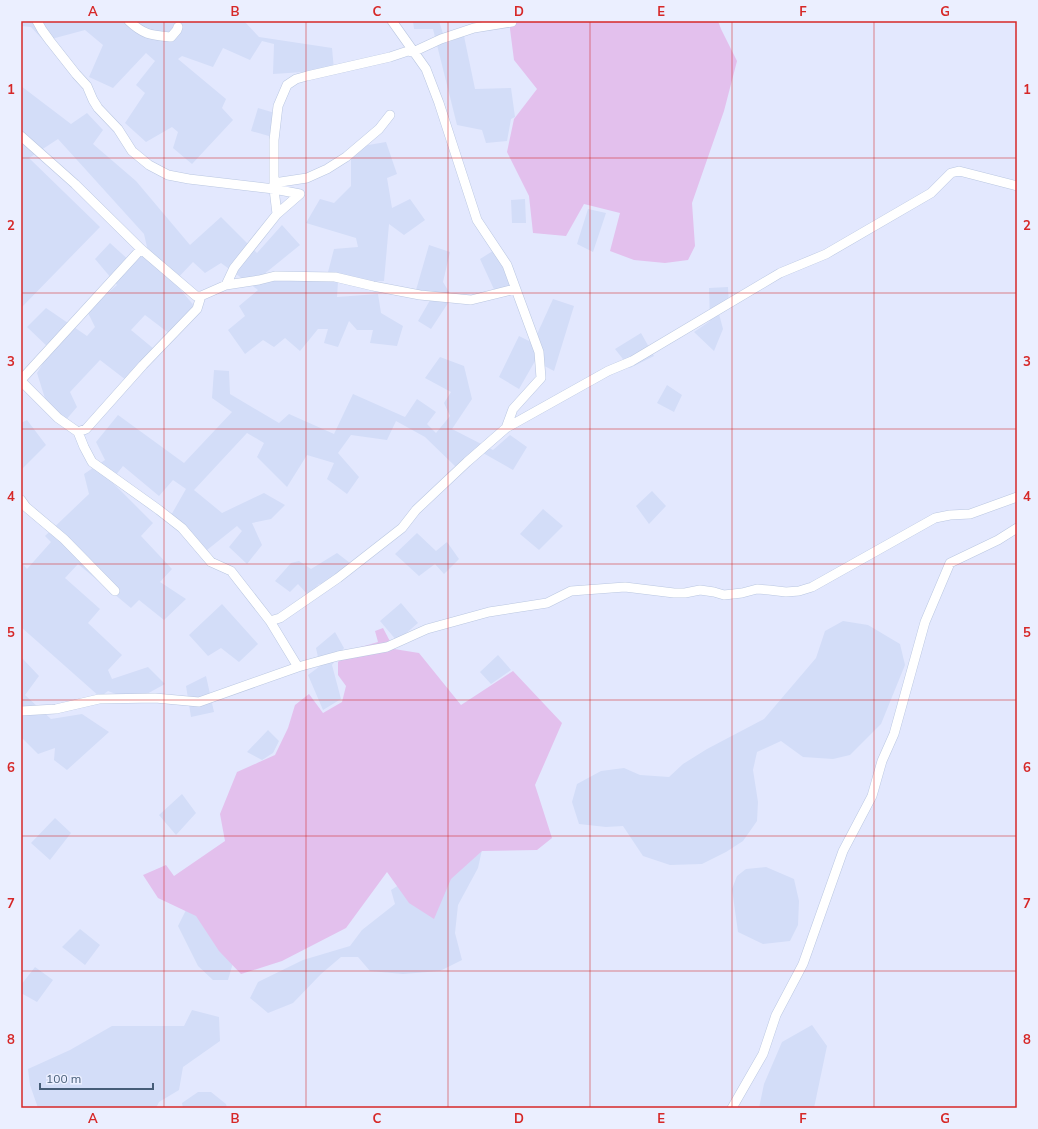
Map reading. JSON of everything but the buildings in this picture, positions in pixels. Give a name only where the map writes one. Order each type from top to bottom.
[{"type":"street","points":[[38,21],[42,30],[50,41],[87,86],[98,108],[118,129],[132,151],[149,165],[168,175],[189,179],[274,186],[300,194],[277,214],[234,268],[226,285]]},
{"type":"street","points":[[129,21],[137,29],[147,34],[157,36],[171,37],[178,28]]},
{"type":"street","points":[[392,21],[426,69],[439,103],[477,220],[507,265],[539,352],[541,378],[513,409],[506,428]]},
{"type":"street","points":[[277,214],[274,186],[274,140],[278,106],[288,85],[296,79],[390,57],[408,51],[414,52],[441,39],[474,28],[512,22],[509,21]]},
{"type":"street","points":[[274,186],[307,178],[327,169],[346,157],[379,129],[390,115]]},
{"type":"street","points":[[21,136],[76,184],[141,248],[196,296],[201,296],[226,285],[275,276],[335,277],[420,295],[471,300],[515,288]]},
{"type":"street","points":[[270,622],[280,618],[338,578],[402,528],[416,510],[506,428],[608,371],[632,361],[780,273],[826,254],[931,193],[951,173],[960,171],[1017,186]]},
{"type":"street","points":[[141,248],[21,381],[58,418],[78,432],[92,462],[182,528],[211,562],[231,571],[270,622],[298,667]]},
{"type":"street","points":[[78,432],[86,429],[143,365],[197,309],[201,296]]},
{"type":"street","points":[[21,711],[56,709],[99,699],[155,698],[199,702],[298,667],[338,656],[387,647],[428,629],[489,612],[547,603],[571,590],[625,587],[674,593],[685,593],[700,590],[724,595],[742,593],[757,589],[786,592],[799,591],[812,588],[935,518],[950,515],[970,514],[1017,497]]},
{"type":"street","points":[[21,500],[26,507],[64,539],[115,591]]},
{"type":"street","points":[[732,1108],[763,1054],[776,1015],[803,964],[843,851],[872,796],[882,761],[894,734],[925,622],[950,564],[998,540],[1017,528]]},
{"type":"shaded area","points":[[21,21],[244,21],[259,37],[332,48],[334,70],[273,74],[274,44],[262,41],[250,60],[223,48],[213,67],[182,56],[178,59],[226,99],[222,108],[233,120],[192,164],[173,148],[178,132],[172,127],[146,142],[125,123],[145,93],[136,85],[155,61],[146,53],[113,88],[89,77],[103,45],[85,30],[44,41],[31,27],[21,26]]},
{"type":"shaded area","points":[[413,21],[439,21],[446,43],[464,36],[475,89],[511,88],[515,117],[511,119],[507,141],[486,143],[482,130],[457,125],[433,29],[414,29]]},
{"type":"shaded area","points":[[510,21],[718,21],[737,61],[724,111],[692,203],[695,246],[688,260],[665,263],[634,260],[610,251],[620,213],[584,204],[566,236],[533,233],[529,196],[507,152],[514,119],[537,89],[514,60]]},
{"type":"shaded area","points":[[21,86],[71,124],[87,113],[103,130],[93,144],[136,181],[190,245],[221,217],[257,253],[282,225],[300,245],[263,275],[327,276],[334,249],[358,247],[356,238],[306,223],[320,199],[334,203],[351,186],[351,148],[386,142],[397,174],[387,178],[392,208],[410,199],[425,220],[404,235],[389,224],[384,281],[338,282],[337,297],[378,294],[381,313],[403,326],[397,346],[370,343],[373,330],[357,330],[349,321],[338,347],[324,343],[328,329],[318,329],[300,351],[285,338],[274,347],[263,340],[245,354],[228,330],[245,316],[239,306],[258,290],[221,263],[205,273],[193,262],[174,282],[196,308],[170,334],[145,315],[131,330],[154,349],[126,380],[100,360],[70,392],[77,407],[65,421],[48,408],[37,373],[51,350],[27,327],[46,308],[87,336],[95,327],[87,311],[117,285],[95,259],[110,243],[132,263],[147,247],[144,234],[58,139],[29,158],[100,227],[21,308]]},
{"type":"shaded area","points":[[258,108],[275,113],[269,136],[251,131]]},
{"type":"shaded area","points":[[525,199],[526,223],[512,223],[511,200]]},
{"type":"shaded area","points":[[588,209],[606,213],[593,252],[577,244]]},
{"type":"shaded area","points":[[429,245],[450,252],[443,282],[452,297],[431,329],[418,321],[433,295],[416,290]]},
{"type":"shaded area","points":[[496,249],[516,291],[498,298],[480,259]]},
{"type":"shaded area","points":[[728,287],[729,308],[719,314],[723,329],[714,351],[694,332],[710,321],[709,288]]},
{"type":"shaded area","points":[[553,299],[574,306],[554,371],[535,361],[519,389],[499,377],[519,336],[533,343]]},
{"type":"shaded area","points":[[641,333],[654,356],[630,368],[615,349]]},
{"type":"shaded area","points":[[440,357],[464,366],[472,399],[452,429],[493,450],[510,435],[527,447],[513,470],[476,449],[458,469],[425,437],[396,421],[387,440],[351,435],[338,453],[359,477],[347,494],[327,479],[334,463],[307,455],[287,487],[257,457],[264,443],[247,433],[194,490],[222,513],[264,493],[285,505],[271,519],[252,523],[262,545],[247,564],[229,547],[242,531],[237,526],[207,550],[170,517],[186,489],[173,480],[159,496],[123,466],[111,481],[153,523],[141,536],[172,569],[160,582],[186,599],[164,620],[139,600],[131,608],[78,564],[65,578],[100,609],[88,623],[122,655],[108,670],[112,679],[148,667],[165,684],[134,701],[108,691],[100,697],[21,627],[21,610],[23,608],[21,607],[21,562],[27,569],[51,542],[45,536],[89,494],[84,474],[105,460],[96,442],[118,415],[184,463],[232,412],[212,398],[214,370],[229,371],[230,394],[279,423],[289,414],[334,434],[353,394],[405,417],[417,399],[436,412],[427,424],[436,433],[450,416],[444,403],[451,392],[425,378]]},
{"type":"shaded area","points":[[667,385],[682,395],[674,412],[657,403]]},
{"type":"shaded area","points":[[27,420],[46,445],[21,470],[21,423]]},
{"type":"shaded area","points":[[652,491],[666,506],[649,524],[636,506]]},
{"type":"shaded area","points":[[543,509],[563,526],[539,550],[520,534]]},
{"type":"shaded area","points":[[417,533],[436,551],[447,542],[459,559],[444,574],[435,564],[419,576],[395,554]]},
{"type":"shaded area","points":[[337,553],[350,563],[326,588],[319,584],[309,596],[298,584],[290,592],[275,581],[291,563],[299,561],[311,569]]},
{"type":"shaded area","points":[[401,603],[418,623],[397,641],[380,621]]},
{"type":"shaded area","points":[[222,604],[258,644],[239,662],[221,648],[208,656],[189,635]]},
{"type":"shaded area","points":[[843,621],[868,625],[900,644],[905,665],[881,724],[850,755],[833,759],[803,757],[781,741],[757,752],[753,770],[758,802],[757,821],[743,841],[726,852],[702,864],[670,865],[643,856],[623,826],[606,827],[579,824],[572,802],[577,784],[601,771],[624,768],[640,775],[669,777],[683,764],[707,749],[764,719],[816,658],[825,631]]},
{"type":"shaded area","points":[[383,628],[394,649],[419,653],[461,705],[513,671],[562,723],[535,785],[552,838],[537,850],[482,851],[451,879],[434,919],[409,903],[387,872],[346,928],[282,961],[241,974],[219,951],[196,916],[158,898],[143,875],[166,865],[174,876],[225,841],[220,814],[237,772],[275,755],[288,728],[295,705],[309,694],[323,713],[342,702],[346,686],[338,675],[338,662],[347,651],[378,642],[375,631]]},
{"type":"shaded area","points":[[335,632],[344,648],[332,665],[341,699],[323,710],[308,675],[320,666],[316,648]]},
{"type":"shaded area","points":[[498,655],[511,670],[491,684],[480,672]]},
{"type":"shaded area","points":[[21,657],[39,676],[25,695],[51,719],[82,714],[109,732],[67,770],[54,760],[55,748],[38,754],[21,737]]},
{"type":"shaded area","points":[[206,676],[214,712],[191,717],[186,686]]},
{"type":"shaded area","points":[[268,730],[279,741],[273,753],[262,760],[247,752]]},
{"type":"shaded area","points":[[182,794],[196,813],[176,835],[159,815]]},
{"type":"shaded area","points":[[55,818],[71,833],[50,860],[31,843]]},
{"type":"shaded area","points":[[485,836],[478,868],[458,905],[455,933],[462,960],[440,971],[403,974],[370,971],[358,957],[341,957],[321,974],[293,1003],[268,1013],[250,998],[258,982],[303,960],[350,946],[362,930],[395,904],[391,890]]},
{"type":"shaded area","points":[[766,867],[794,879],[799,901],[798,925],[790,941],[763,944],[738,932],[732,889],[737,876],[746,869]]},
{"type":"shaded area","points":[[189,904],[235,956],[228,980],[213,980],[198,966],[178,926]]},
{"type":"shaded area","points":[[80,929],[100,945],[85,965],[62,947]]},
{"type":"shaded area","points":[[35,967],[53,980],[37,1002],[21,993],[21,985]]},
{"type":"shaded area","points":[[192,1010],[219,1017],[220,1041],[183,1067],[179,1090],[159,1102],[156,1108],[38,1108],[30,1085],[28,1069],[70,1050],[112,1026],[184,1026]]},
{"type":"shaded area","points":[[812,1025],[827,1046],[814,1108],[759,1108],[764,1084],[782,1042]]},
{"type":"shaded area","points":[[198,1092],[211,1092],[226,1104],[227,1108],[183,1108],[182,1103]]}]
